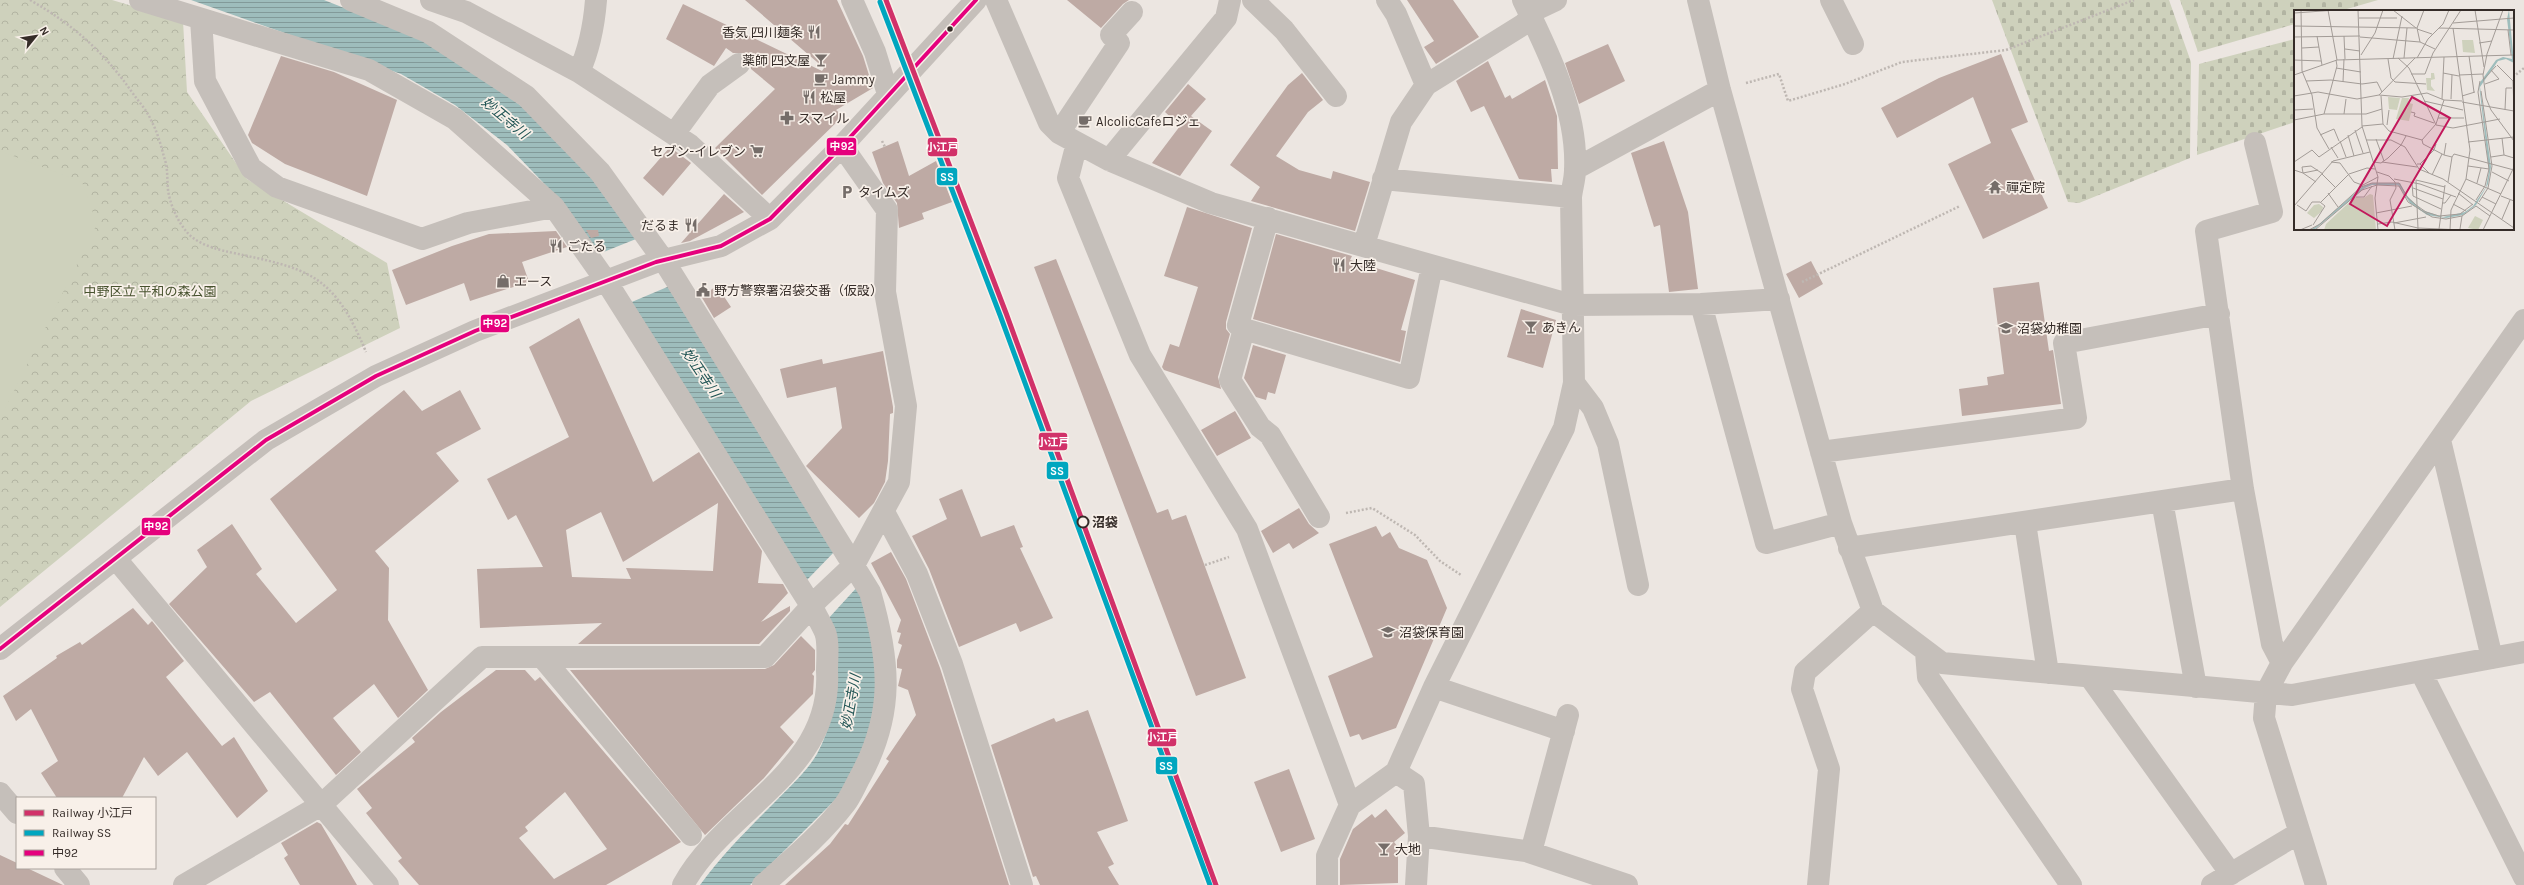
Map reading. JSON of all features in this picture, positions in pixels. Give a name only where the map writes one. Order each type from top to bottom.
[{"type":"street","points":[[140,0],[369,70],[454,119],[554,207],[610,280],[815,603],[825,633],[828,684],[819,727],[797,762],[706,852],[683,885]]},
{"type":"street","points":[[351,0],[428,32],[526,96],[600,172],[660,262],[851,568],[870,592],[880,625],[885,657],[887,699],[873,753],[845,804],[800,852],[763,885]]},
{"type":"street","points":[[431,0],[465,6],[579,72],[690,145],[770,219]]},
{"type":"street","points":[[579,72],[585,58],[595,17],[596,0]]},
{"type":"street","points":[[852,0],[875,52],[888,94]]},
{"type":"street","points":[[0,649],[266,440],[376,376],[475,330],[660,262],[721,246],[770,219],[842,146],[888,94],[976,0]]},
{"type":"street","points":[[996,0],[1048,123],[1068,138],[1108,160],[1211,204],[1268,218],[1572,305],[1701,304],[1778,295]]},
{"type":"street","points":[[1108,160],[1226,18],[1230,0]]},
{"type":"street","points":[[1253,0],[1284,30],[1336,96]]},
{"type":"street","points":[[1387,0],[1396,14],[1426,85]]},
{"type":"street","points":[[1527,8],[1538,9],[1556,0]]},
{"type":"street","points":[[1698,0],[1720,90],[1841,523],[1873,611],[1942,663],[2292,695],[2524,652]]},
{"type":"street","points":[[1831,0],[1853,44]]},
{"type":"street","points":[[1364,245],[1401,122],[1426,85],[1524,24],[1527,8]]},
{"type":"street","points":[[1327,885],[1327,856],[1350,806],[1396,772],[1434,687],[1564,428],[1574,383],[1571,197],[1575,169],[1571,126],[1566,104],[1556,75],[1527,8]]},
{"type":"street","points":[[1132,12],[1111,35],[1119,43],[1068,138],[1068,178],[1140,355],[1247,529],[1350,806]]},
{"type":"street","points":[[201,19],[205,81],[251,168],[277,187],[422,239],[468,223],[554,207]]},
{"type":"street","points":[[674,134],[710,85],[739,64]]},
{"type":"street","points":[[1575,169],[1720,90]]},
{"type":"street","points":[[2255,143],[2272,212],[2206,231],[2243,489],[2272,644],[2282,663]]},
{"type":"street","points":[[184,885],[320,805],[482,657],[765,657],[815,603],[851,568],[884,512],[899,482],[906,406],[885,292],[887,210],[842,146]]},
{"type":"street","points":[[1383,179],[1571,197]]},
{"type":"street","points":[[1268,218],[1238,325],[1244,329],[1409,378],[1432,266]]},
{"type":"street","points":[[1701,304],[1766,543],[1841,523]]},
{"type":"street","points":[[1821,452],[2076,418],[2064,343],[2219,314]]},
{"type":"street","points":[[2316,885],[2264,718],[2266,693],[2282,663],[2524,320]]},
{"type":"street","points":[[1244,329],[1230,380],[1260,427],[1270,435],[1319,517]]},
{"type":"street","points":[[1574,383],[1593,408],[1608,444],[1638,585]]},
{"type":"street","points":[[2440,440],[2492,658]]},
{"type":"street","points":[[1849,548],[2243,489]]},
{"type":"street","points":[[2162,501],[2196,687]]},
{"type":"street","points":[[884,512],[917,574],[952,664],[1020,884]]},
{"type":"street","points":[[2024,523],[2048,673]]},
{"type":"street","points":[[116,558],[388,885]]},
{"type":"street","points":[[1818,885],[1829,769],[1802,689],[1805,672],[1873,611]]},
{"type":"street","points":[[1926,652],[1928,677],[2071,885]]},
{"type":"street","points":[[542,657],[691,835]]},
{"type":"street","points":[[2421,672],[2524,877]]},
{"type":"street","points":[[2090,677],[2231,874]]},
{"type":"street","points":[[1434,687],[1566,723],[1531,852]]},
{"type":"street","points":[[1396,772],[1414,784],[1419,836],[1416,885]]},
{"type":"street","points":[[0,793],[16,812]]},
{"type":"street","points":[[2212,885],[2300,833]]},
{"type":"street","points":[[1419,836],[1531,852],[1627,885]]},
{"type":"street","points":[[66,869],[80,885]]},
{"type":"path","points":[[30,0],[62,18],[96,48],[125,82],[152,120],[165,159],[168,192],[172,205],[187,233],[213,248],[266,259],[308,273],[334,292],[355,325],[376,376]]},
{"type":"path","points":[[1720,90],[1779,74],[1788,101],[1845,84],[1902,62],[2006,50],[2134,0]]},
{"type":"path","points":[[2514,77],[2524,68]]},
{"type":"path","points":[[1778,295],[1960,206]]},
{"type":"path","points":[[1319,517],[1372,508],[1415,535],[1440,560],[1484,590]]},
{"type":"green space","name":"中野区立 平和の森公園","points":[[0,0],[112,0],[183,21],[187,92],[247,179],[387,263],[400,328],[251,401],[0,607]]},
{"type":"green space","points":[[1992,0],[2169,0],[2191,62],[2190,158],[2079,203],[2068,202]]},
{"type":"green space","points":[[2180,0],[2378,0],[2343,10],[2294,10],[2294,24],[2198,52]]},
{"type":"green space","points":[[2294,39],[2294,122],[2197,155],[2199,64]]},
{"type":"green space","points":[[0,151],[82,182],[97,224],[0,419]]},
{"type":"water","name":"妙正寺川","points":[[191,0],[324,0],[420,38],[488,81],[529,112],[579,161],[619,209],[865,599],[880,670],[868,740],[843,792],[750,885],[700,885],[735,843],[813,761],[831,719],[836,682],[836,657],[560,200],[507,145],[455,105],[401,74]]},
{"type":"pier","points":[[641,237],[672,285],[627,304],[596,255]]},
{"type":"pier","points":[[836,550],[859,585],[827,620],[805,582]]},
{"type":"building","points":[[745,0],[837,0],[863,56],[873,88],[836,110],[843,116],[762,195],[715,148],[775,89],[751,69],[749,57],[744,53],[733,53],[726,48],[714,66],[666,39],[683,4],[822,71],[824,68]]},
{"type":"building","points":[[1067,0],[1129,0],[1123,4],[1101,28]]},
{"type":"building","points":[[1407,0],[1453,0],[1479,37],[1436,64],[1424,47],[1434,41]]},
{"type":"building","points":[[1608,44],[1625,81],[1579,104],[1565,63]]},
{"type":"building","points":[[2001,54],[2028,122],[2011,129],[2048,208],[1983,239],[1948,164],[1991,143],[1973,97],[1897,138],[1881,108],[1939,78]]},
{"type":"building","points":[[281,56],[334,72],[397,100],[367,196],[285,164],[252,143],[248,135]]},
{"type":"building","points":[[1488,61],[1505,98],[1510,95],[1512,99],[1545,80],[1557,116],[1558,169],[1551,169],[1552,182],[1519,179],[1484,106],[1471,112],[1456,81]]},
{"type":"building","points":[[1302,73],[1323,100],[1308,112],[1276,156],[1299,170],[1331,179],[1333,171],[1370,182],[1355,231],[1251,201],[1260,187],[1230,165],[1288,85]]},
{"type":"building","points":[[1188,84],[1206,99],[1191,116],[1212,131],[1180,176],[1152,163],[1180,126],[1165,112]]},
{"type":"building","points":[[898,141],[909,176],[936,161],[952,202],[922,213],[924,219],[899,228],[897,203],[883,183],[872,152]]},
{"type":"building","points":[[1664,141],[1688,212],[1698,289],[1669,292],[1660,225],[1654,227],[1631,153]]},
{"type":"building","points":[[670,147],[691,163],[663,196],[643,178]]},
{"type":"building","points":[[724,194],[744,212],[690,241],[681,243]]},
{"type":"building","points":[[1187,207],[1252,228],[1226,322],[1226,329],[1230,334],[1218,377],[1221,389],[1164,370],[1162,367],[1170,344],[1179,347],[1198,287],[1164,276]]},
{"type":"building","points":[[586,230],[598,230],[599,236],[591,238]]},
{"type":"building","points":[[556,231],[567,247],[522,262],[529,282],[470,301],[464,283],[406,305],[392,270],[452,246],[489,234]]},
{"type":"building","points":[[1276,234],[1352,256],[1350,260],[1415,280],[1401,330],[1406,331],[1400,362],[1253,319]]},
{"type":"building","name":"沼袋","points":[[1056,259],[1157,513],[1168,509],[1172,520],[1186,515],[1246,678],[1196,696],[1034,267]]},
{"type":"building","points":[[1811,261],[1823,284],[1799,298],[1786,274]]},
{"type":"building","points":[[2039,282],[2049,351],[2053,350],[2061,404],[1962,416],[1959,389],[1988,385],[1987,377],[2004,374],[1993,288]]},
{"type":"building","points":[[717,286],[731,307],[714,318],[701,296]]},
{"type":"building","points":[[1521,309],[1556,320],[1543,368],[1507,357]]},
{"type":"building","points":[[579,318],[653,482],[699,452],[762,551],[758,583],[783,584],[788,593],[761,622],[790,606],[790,611],[759,644],[578,644],[602,623],[480,628],[477,569],[543,567],[516,515],[508,520],[487,479],[569,437],[529,347]],"holes":[[[718,503],[713,571],[626,568],[631,579],[572,577],[566,530],[601,512],[623,562]]]},
{"type":"building","points":[[1253,345],[1286,355],[1275,394],[1268,392],[1266,400],[1256,397],[1244,378]]},
{"type":"building","points":[[883,351],[893,407],[893,413],[890,414],[888,461],[885,482],[874,503],[859,518],[806,466],[842,428],[836,387],[787,398],[780,369],[822,359],[823,364]]},
{"type":"building","points":[[404,390],[422,411],[460,390],[481,429],[436,453],[459,481],[375,551],[389,568],[388,620],[428,690],[398,718],[374,684],[333,718],[361,752],[336,775],[270,692],[254,702],[169,604],[207,567],[197,550],[232,524],[262,569],[256,574],[296,623],[337,590],[270,499]]},
{"type":"building","points":[[1235,411],[1251,438],[1217,456],[1201,430]]},
{"type":"building","points":[[962,489],[981,537],[1014,525],[1023,547],[1020,548],[1053,618],[1020,632],[1016,623],[959,647],[929,569],[912,536],[947,519],[939,499]]},
{"type":"building","points":[[1299,508],[1309,524],[1319,533],[1293,549],[1289,543],[1273,553],[1261,531]]},
{"type":"building","points":[[1376,526],[1382,537],[1390,532],[1399,548],[1427,560],[1447,608],[1396,728],[1362,740],[1359,734],[1350,737],[1328,676],[1373,657],[1329,544]]},
{"type":"building","points":[[891,552],[906,579],[940,668],[1009,885],[785,885],[830,844],[845,824],[848,825],[889,761],[886,759],[916,715],[908,690],[898,686],[902,669],[897,668],[897,660],[902,645],[898,643],[901,633],[897,632],[901,620],[871,563]]},
{"type":"building","points":[[133,608],[148,625],[152,621],[184,661],[166,677],[222,746],[234,737],[268,791],[237,818],[187,752],[158,776],[144,757],[123,797],[56,797],[41,773],[58,761],[31,709],[16,721],[3,696],[57,658],[56,656],[80,642],[82,645]]},
{"type":"building","points":[[801,636],[815,650],[815,670],[812,674],[814,676],[813,694],[780,727],[794,742],[764,778],[705,835],[570,670],[765,669],[774,665]]},
{"type":"building","points":[[496,670],[525,670],[535,681],[540,677],[681,842],[606,885],[419,885],[398,861],[402,858],[366,813],[372,808],[357,789],[415,742],[412,738],[441,712]],"holes":[[[565,792],[607,849],[554,879],[519,838],[528,831],[525,827]]]},
{"type":"building","points":[[1088,710],[1128,821],[1097,832],[1114,864],[1108,867],[1119,885],[1040,885],[1036,876],[1033,877],[991,745],[1054,718],[1056,722]]},
{"type":"building","points":[[1289,769],[1315,839],[1281,852],[1254,782]]},
{"type":"building","points":[[1386,809],[1405,833],[1394,842],[1398,847],[1398,883],[1340,885],[1340,859],[1353,829],[1372,814],[1375,818]]},
{"type":"building","points":[[317,822],[321,824],[357,885],[300,885],[284,858],[288,855],[281,843]]},
{"type":"building","points":[[0,855],[16,863],[16,869],[29,869],[63,885],[0,885]]},
{"type":"rail line","name":"小江戸","points":[[886,0],[1006,313],[1216,885]]},
{"type":"rail line","name":"SS","points":[[880,2],[1000,315],[1210,885]]},
{"type":"transit line","name":"中92","points":[[0,649],[266,440],[376,376],[475,331],[656,262],[721,246],[770,219],[842,146],[976,0]]},
{"type":"place","name":"香気 四川麺条","points":[[814,32]]},
{"type":"place","name":"薬師 四文屋","points":[[821,60]]},
{"type":"place","name":"Jammy","points":[[821,79]]},
{"type":"place","name":"松屋","points":[[809,97]]},
{"type":"place","name":"スマイル","points":[[787,118]]},
{"type":"place","name":"AlcolicCafeロジェ","points":[[1085,121]]},
{"type":"place","name":"セブン-イレブン","points":[[757,151]]},
{"type":"place","name":"禪定院","points":[[1995,187]]},
{"type":"place","name":"タイムズ","points":[[847,192]]},
{"type":"place","name":"だるま","points":[[691,225]]},
{"type":"place","name":"ごたる","points":[[556,246]]},
{"type":"place","name":"大陸","points":[[1339,265]]},
{"type":"place","name":"エース","points":[[503,281]]},
{"type":"place","name":"野方警察署沼袋交番（仮設）","points":[[703,290]]},
{"type":"place","name":"あきん","points":[[1531,327]]},
{"type":"place","name":"沼袋幼稚園","points":[[2006,328]]},
{"type":"place","name":"沼袋","points":[[1083,522]]},
{"type":"place","name":"沼袋保育園","points":[[1388,632]]},
{"type":"place","name":"大地","points":[[1384,849]]}]
